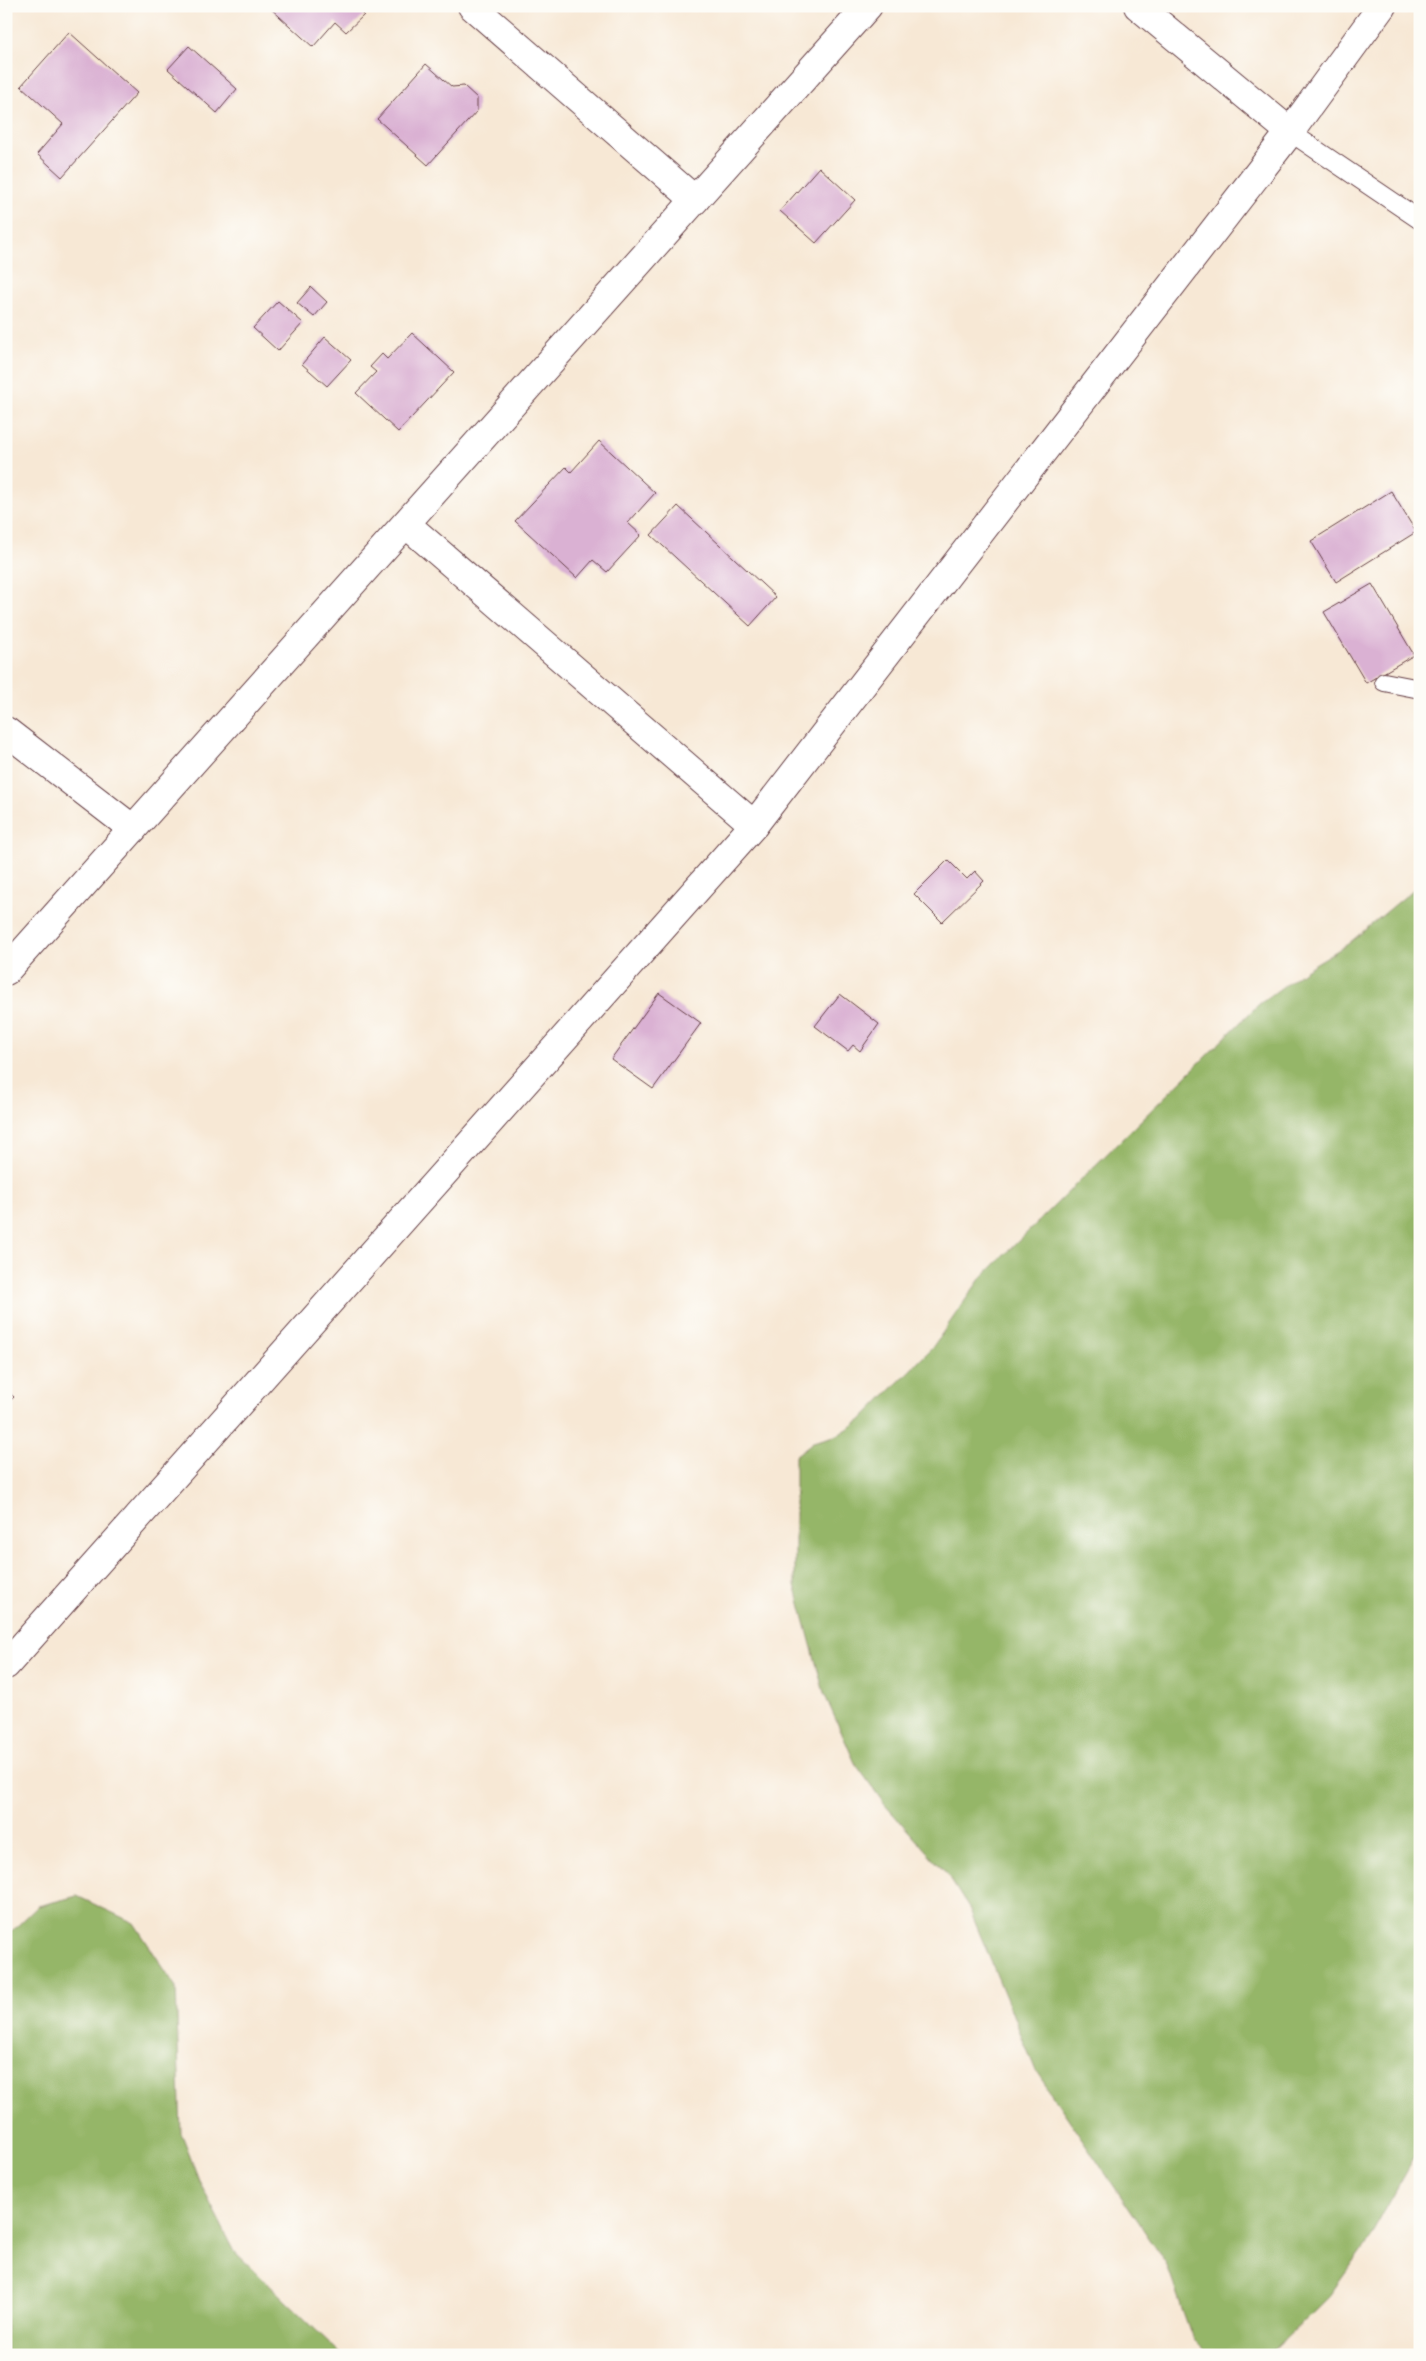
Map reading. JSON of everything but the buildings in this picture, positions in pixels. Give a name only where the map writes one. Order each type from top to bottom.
[{"type":"street","points":[[472,6],[695,200]]},
{"type":"street","points":[[6,971],[868,6]]},
{"type":"street","points":[[1138,6],[1290,132]]},
{"type":"street","points":[[6,1665],[754,826],[1290,132],[1382,6]]},
{"type":"street","points":[[406,524],[754,826]]},
{"type":"street","points":[[6,731],[133,829]]},
{"type":"lane","points":[[1290,132],[1420,220]]},
{"type":"lane","points":[[1384,682],[1420,689]]},
{"type":"green space","points":[[1420,884],[1420,2148],[1365,2246],[1329,2296],[1269,2355],[1210,2355],[1192,2337],[1166,2263],[1036,2071],[970,1910],[947,1874],[885,1805],[855,1763],[824,1693],[795,1585],[795,1456],[813,1442],[838,1435],[860,1421],[932,1348],[980,1279],[1258,1005],[1305,970],[1348,944]]},
{"type":"green space","points":[[77,1896],[134,1923],[176,1987],[181,2133],[201,2185],[235,2252],[342,2355],[6,2355],[6,1937],[38,1906]]}]
